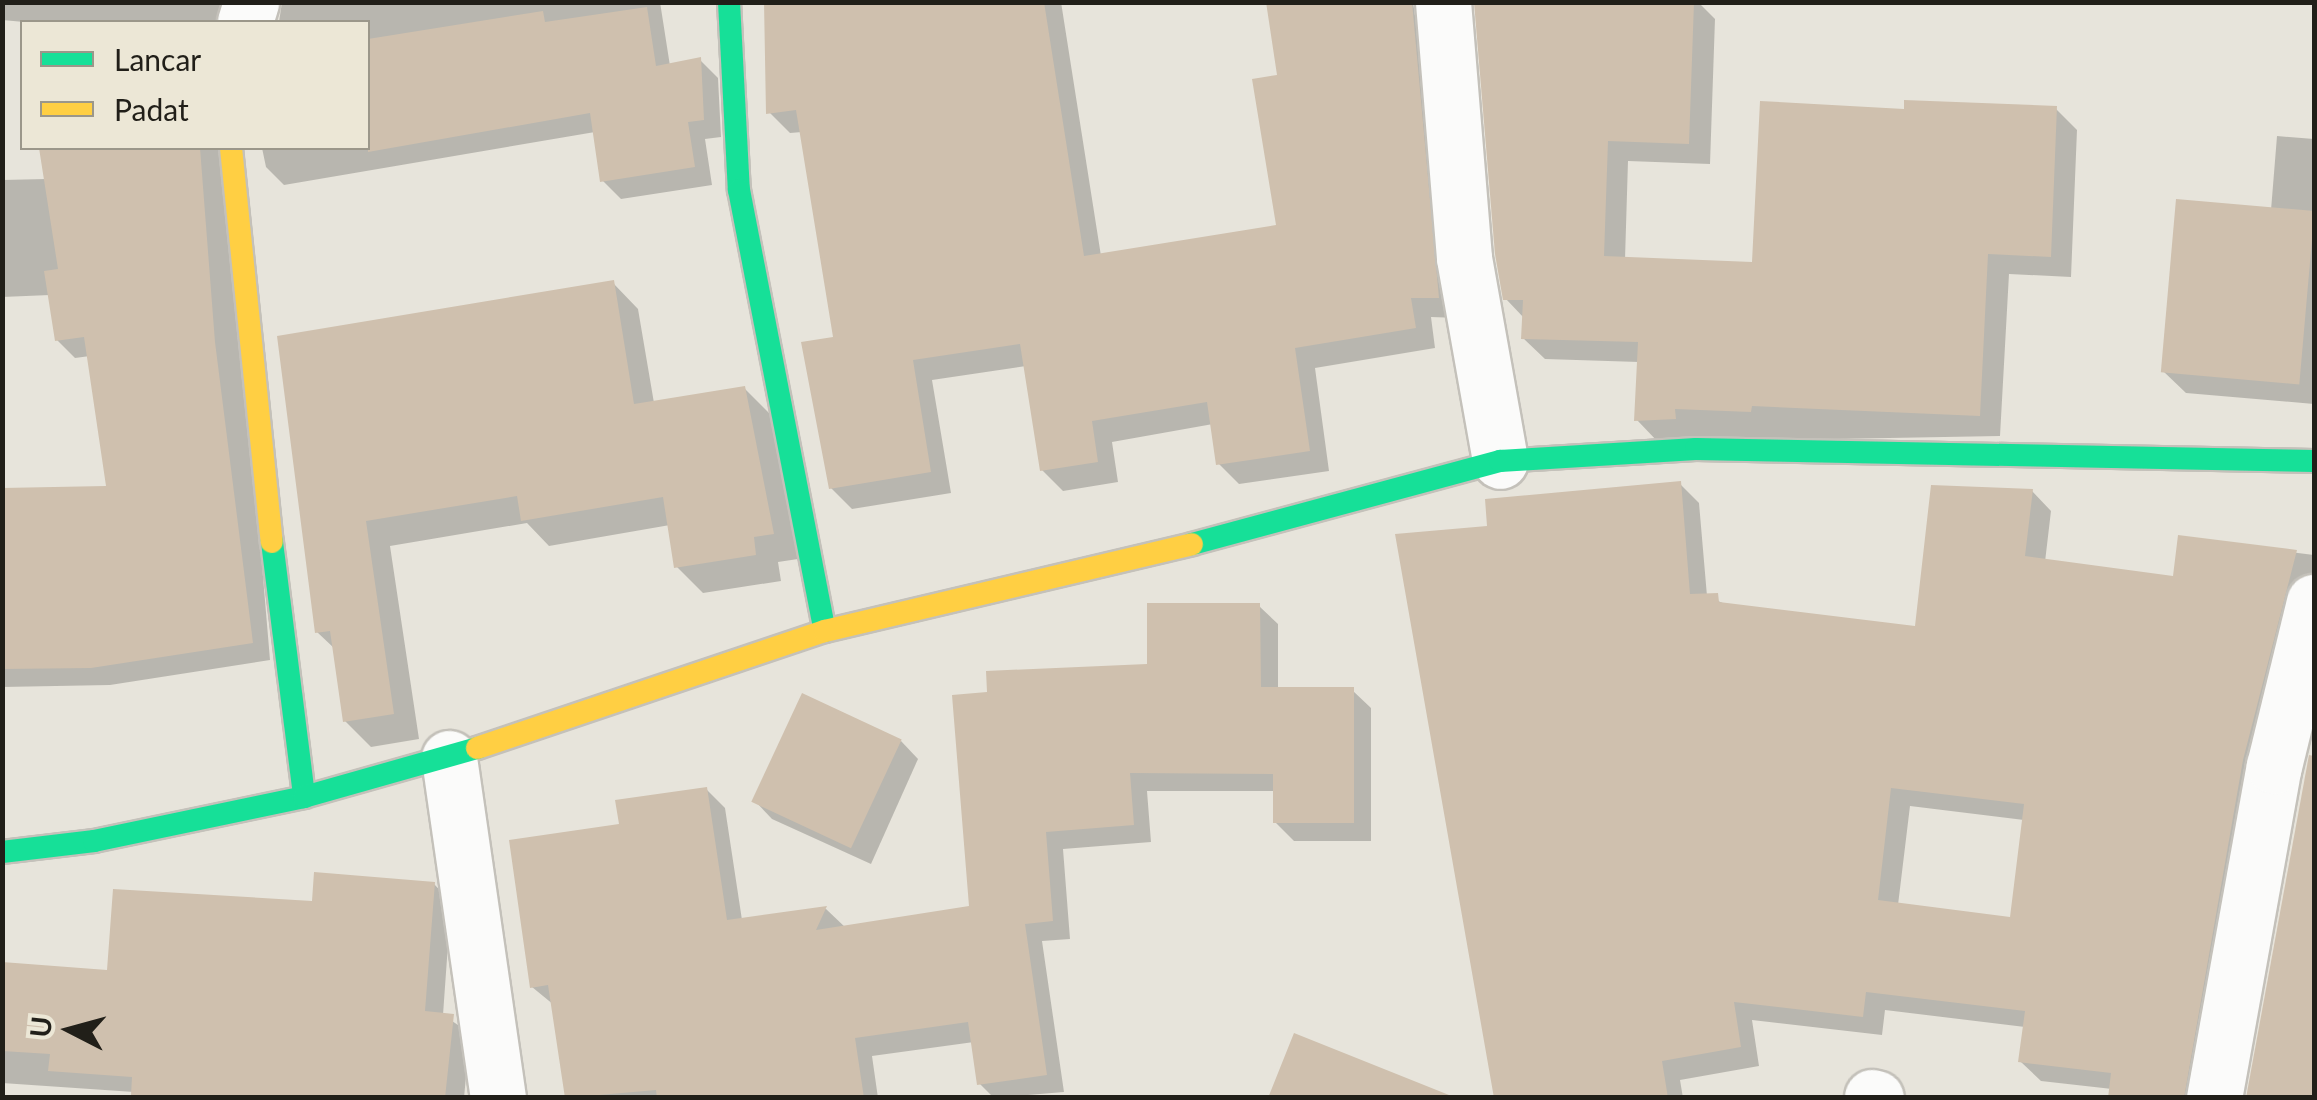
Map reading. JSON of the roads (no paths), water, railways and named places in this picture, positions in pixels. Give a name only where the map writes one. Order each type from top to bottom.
[{"type":"street","points":[[729,2],[739,190],[826,631]]},
{"type":"street","points":[[1443,2],[1464,258],[1500,461]]},
{"type":"street","points":[[231,150],[246,338],[304,797]]},
{"type":"street","points":[[2,852],[94,841],[304,797],[448,758],[826,631],[1331,511],[1500,461],[1696,449],[2314,461]]},
{"type":"street","points":[[2214,1098],[2274,766],[2314,602]]},
{"type":"street","points":[[448,758],[498,1098]]}]
